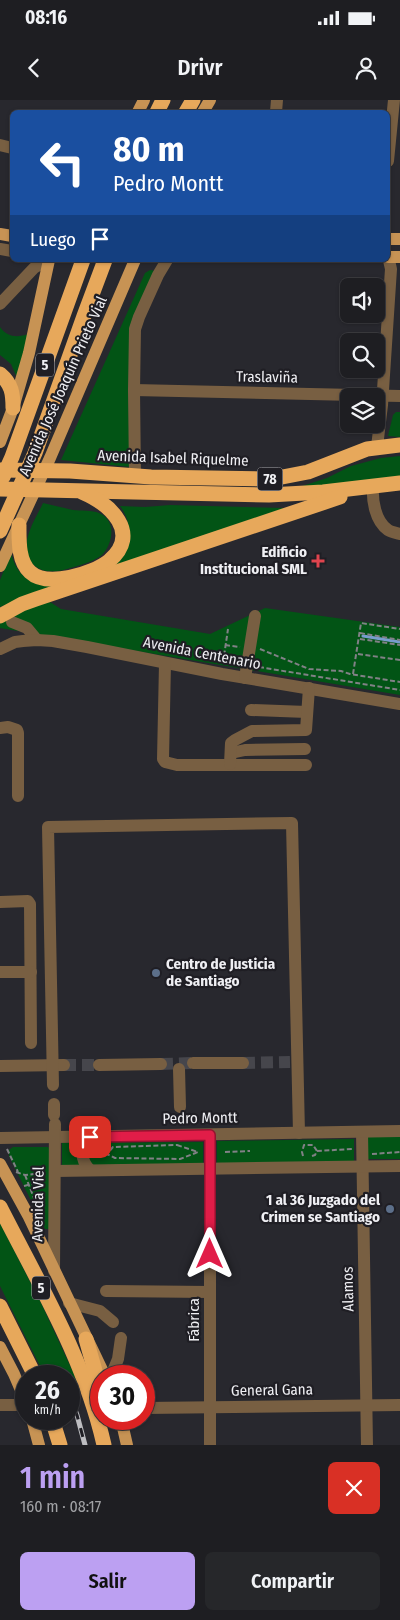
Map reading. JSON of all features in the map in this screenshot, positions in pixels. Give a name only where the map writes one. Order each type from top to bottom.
[{"type":"highway","name":"5","points":[[0,531],[34,454],[104,262]]},
{"type":"highway","name":"5","points":[[0,485],[12,457],[81,266]]},
{"type":"highway","points":[[0,374],[10,386],[13,395],[13,408]]},
{"type":"highway","name":"Avenida Isabel Riquelme","points":[[0,470],[70,471],[135,476],[279,478],[308,472],[352,454],[377,447],[400,445]]},
{"type":"highway","name":"78","points":[[0,490],[268,495],[323,492],[400,483]]},
{"type":"highway","points":[[6,619],[22,604],[373,486]]},
{"type":"highway","points":[[20,525],[20,544],[23,561],[30,573],[38,577],[62,579],[104,565],[112,558],[120,546],[122,532],[120,522],[105,505],[79,490]]},
{"type":"highway","name":"5","points":[[0,1207],[80,1368],[95,1411],[104,1445]]},
{"type":"highway","points":[[0,1306],[30,1365]]},
{"type":"highway","points":[[86,1339],[93,1365]]},
{"type":"highway","points":[[55,1430],[60,1445]]},
{"type":"highway","points":[[107,1430],[109,1445]]},
{"type":"main road","points":[[0,442],[13,408],[29,353],[48,262]]},
{"type":"main road","name":"Avenida José Joaquín Prieto Vial","points":[[20,525],[134,262]]},
{"type":"main road","points":[[0,566],[20,525]]},
{"type":"main road","name":"Avenida Viel","points":[[0,1164],[28,1215],[99,1365]]},
{"type":"main road","points":[[0,1347],[15,1376]]},
{"type":"main road","points":[[35,1430],[39,1445]]},
{"type":"main road","points":[[124,1430],[127,1445]]},
{"type":"street","points":[[390,141],[394,100]]},
{"type":"street","points":[[0,304],[34,268],[44,262]]},
{"type":"street","points":[[135,476],[135,329],[146,300],[166,262]]},
{"type":"street","points":[[383,388],[391,268],[389,262]]},
{"type":"street","name":"Traslaviña","points":[[134,390],[340,395]]},
{"type":"street","name":"Traslaviña","points":[[385,396],[400,396]]},
{"type":"street","points":[[377,447],[378,433]]},
{"type":"street","points":[[373,486],[372,494],[378,518],[388,530],[400,534]]},
{"type":"street","points":[[246,672],[255,616]]},
{"type":"street","points":[[6,619],[27,628],[36,640]]},
{"type":"street","name":"Avenida Centenario","points":[[0,649],[15,642],[36,640],[87,647],[165,663],[246,672],[309,688],[400,704]]},
{"type":"street","points":[[165,663],[163,752],[165,762],[178,765],[230,759],[306,764]]},
{"type":"street","points":[[230,759],[231,744],[252,731],[306,730],[309,688]]},
{"type":"street","points":[[251,710],[307,712]]},
{"type":"street","points":[[0,728],[8,727],[16,730],[18,733],[18,796]]},
{"type":"street","points":[[230,759],[245,750],[304,749]]},
{"type":"street","points":[[54,1086],[58,1065],[48,827],[292,823],[294,1062],[298,1132]]},
{"type":"street","points":[[0,902],[28,901],[30,904],[32,1043]]},
{"type":"street","points":[[0,972],[31,972]]},
{"type":"street","points":[[193,1064],[243,1063]]},
{"type":"street","points":[[99,1065],[161,1064]]},
{"type":"street","points":[[0,1066],[58,1065]]},
{"type":"street","points":[[179,1069],[180,1107]]},
{"type":"street","name":"Avenida Viel","points":[[54,1114],[54,1271]]},
{"type":"street","name":"Pedro Montt","points":[[1,1138],[400,1131]]},
{"type":"street","name":"Alamos","points":[[362,1132],[366,1150],[362,1166],[367,1445]]},
{"type":"street","name":"Fábrica","points":[[210,1135],[210,1445]]},
{"type":"street","points":[[90,1137],[83,1147],[82,1155],[84,1163],[90,1170]]},
{"type":"street","points":[[55,1171],[210,1168],[304,1162],[362,1166],[400,1166]]},
{"type":"street","points":[[106,1290],[210,1292]]},
{"type":"street","points":[[69,1303],[100,1311],[113,1322]]},
{"type":"street","points":[[116,1365],[121,1338]]},
{"type":"street","points":[[0,1405],[15,1404]]},
{"type":"street","name":"General Gana","points":[[155,1408],[400,1405]]},
{"type":"path","points":[[353,674],[361,623],[400,629]]},
{"type":"path","points":[[223,663],[228,629]]},
{"type":"path","points":[[360,634],[400,640]]},
{"type":"path","points":[[360,639],[400,645]]},
{"type":"path","points":[[226,645],[263,650],[309,668],[326,669],[400,682]]},
{"type":"path","points":[[357,654],[400,660]]},
{"type":"path","points":[[217,661],[246,672],[400,690]]},
{"type":"path","points":[[1,1138],[18,1172]]},
{"type":"path","points":[[177,1145],[198,1152],[180,1159],[115,1158],[107,1154],[113,1147],[177,1145]]},
{"type":"path","points":[[304,1145],[313,1145],[317,1151],[315,1155],[304,1162],[302,1152],[304,1145]]},
{"type":"path","points":[[317,1151],[366,1150],[371,1154],[400,1152]]},
{"type":"path","points":[[224,1152],[250,1152]]},
{"type":"path","points":[[44,1199],[43,1208],[39,1208],[25,1175],[55,1171]]},
{"type":"path","points":[[24,1186],[39,1182],[44,1185]]},
{"type":"green space","points":[[150,270],[156,271],[133,325],[131,467],[61,460],[145,273]]},
{"type":"green space","points":[[0,327],[12,336],[28,334],[17,378],[11,364],[0,355]]},
{"type":"green space","points":[[396,412],[400,412],[400,437],[388,436],[393,415]]},
{"type":"green space","points":[[400,456],[400,478],[293,489],[327,478],[351,466],[381,458]]},
{"type":"green space","points":[[43,503],[73,510],[96,512],[105,516],[111,526],[111,539],[102,555],[85,564],[56,571],[39,569],[33,564],[29,558],[27,541],[31,527]]},
{"type":"green space","points":[[170,505],[285,508],[112,569],[127,538],[128,523],[120,506]]},
{"type":"green space","points":[[11,553],[17,569],[27,578],[39,583],[55,585],[0,607],[0,580]]},
{"type":"green space","points":[[50,602],[61,609],[210,634],[265,608],[400,627],[400,695],[0,628],[0,622],[14,612]]},
{"type":"green space","points":[[400,1136],[400,1159],[368,1159],[367,1137]]},
{"type":"green space","points":[[354,1139],[354,1162],[217,1165],[217,1141]]},
{"type":"green space","points":[[203,1142],[203,1166],[62,1168],[62,1143]]},
{"type":"green space","points":[[13,1147],[48,1147],[50,1150],[50,1229],[45,1229],[9,1156],[9,1150]]},
{"type":"green space","points":[[0,1223],[42,1305],[70,1365],[40,1365],[0,1286]]},
{"type":"waterway","points":[[363,636],[400,642]]},
{"type":"tunnel","points":[[243,1063],[290,1062]]},
{"type":"tunnel","points":[[161,1064],[193,1063]]},
{"type":"tunnel","points":[[64,1065],[99,1065]]},
{"type":"railway","points":[[80,1426],[85,1445]]},
{"type":"place","name":"Edificio Institucional SML","points":[[318,561]]},
{"type":"place","name":"Centro de Justicia de Santiago","points":[[156,973]]},
{"type":"place","name":"1 al 36 Juzgado del Crimen se Santiago","points":[[390,1209]]},
{"type":"route","points":[[90,1137],[210,1135],[210,1254]]}]
